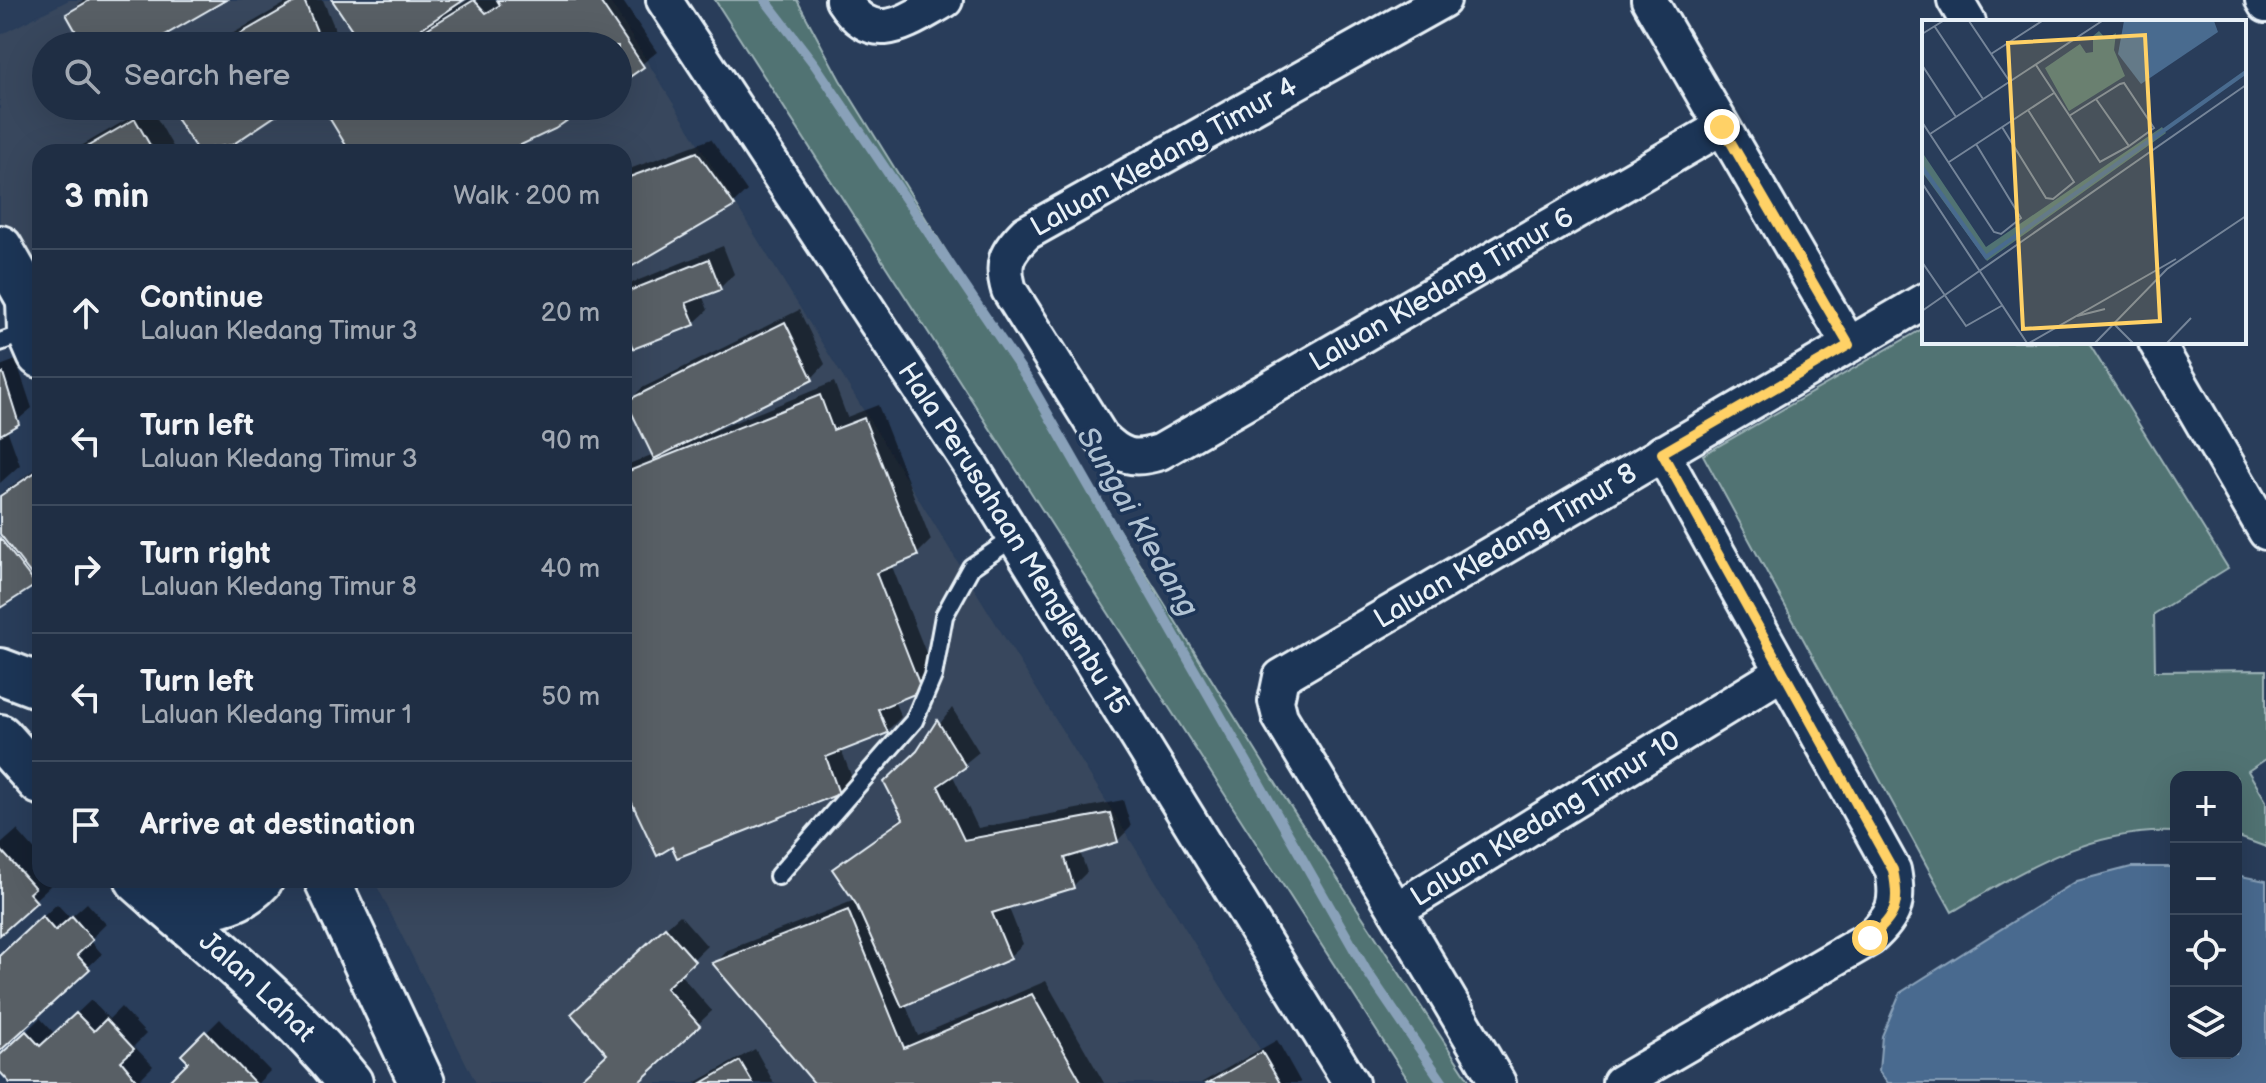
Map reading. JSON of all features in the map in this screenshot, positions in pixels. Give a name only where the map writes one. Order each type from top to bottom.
[{"type":"main road","points":[[0,248],[28,327]]},
{"type":"main road","points":[[0,671],[32,683]]},
{"type":"main road","points":[[0,737],[32,773]]},
{"type":"main road","points":[[148,889],[194,907],[227,903],[253,888]]},
{"type":"main road","points":[[331,888],[422,1083]]},
{"type":"main road","name":"Jalan Lahat","points":[[148,889],[212,943],[323,1049],[350,1083]]},
{"type":"street","name":"Hala Perusahaan Menglembu 15","points":[[664,0],[1015,537],[1351,1083]]},
{"type":"street","points":[[843,0],[856,20],[878,28],[906,22],[945,0]]},
{"type":"street","name":"Laluan Kledang Timur 4","points":[[1160,452],[1140,459],[1118,454],[1101,437],[1009,290],[1003,267],[1008,250],[1026,233],[1443,0]]},
{"type":"street","points":[[1649,0],[1849,345]]},
{"type":"street","points":[[1955,0],[1967,20]]},
{"type":"street","name":"Laluan Kledang Timur 6","points":[[1160,452],[1722,127]]},
{"type":"street","name":"Laluan Kledang Timur 8","points":[[1396,910],[1280,717],[1276,701],[1281,677],[1922,302]]},
{"type":"street","points":[[2157,344],[2266,532]]},
{"type":"street","points":[[1620,1083],[1870,938],[1890,920],[1898,896],[1893,870],[1662,453]]},
{"type":"street","name":"Laluan Kledang Timur 10","points":[[1498,1083],[1396,910],[1783,672]]},
{"type":"lane","points":[[778,876],[914,721],[933,676],[944,616],[964,579],[971,567],[1015,537]]},
{"type":"shaded area","points":[[69,0],[609,0],[629,32],[32,32],[32,120],[632,120],[632,37],[1281,1083],[476,1083],[378,888],[632,888],[632,144],[32,144],[32,275],[0,221],[0,35]]},
{"type":"shaded area","points":[[2131,867],[2170,867],[2170,1059],[2242,1059],[2242,876],[2266,881],[2266,1083],[1888,1083],[1879,1071],[1882,1036],[1900,993],[2077,881]]},
{"type":"green space","points":[[715,0],[797,0],[840,80],[1285,798],[1471,1083],[1410,1083]]},
{"type":"green space","points":[[1922,329],[1922,344],[2089,344],[2228,568],[2154,614],[2155,671],[2266,670],[2266,759],[2248,771],[2266,801],[2266,847],[2242,838],[2242,771],[2170,771],[2170,832],[2145,832],[2086,844],[2031,867],[1952,912],[1703,455]]},
{"type":"building","points":[[90,0],[226,0],[170,32],[76,32],[66,14]]},
{"type":"building","points":[[304,0],[317,32],[243,32]]},
{"type":"building","points":[[332,0],[464,0],[416,32],[354,32]]},
{"type":"building","points":[[474,0],[486,13],[500,5],[497,0],[599,0],[620,32],[422,32]]},
{"type":"building","points":[[632,49],[644,67],[632,75]]},
{"type":"building","points":[[136,120],[149,144],[92,144]]},
{"type":"building","points":[[177,120],[269,120],[233,144],[193,144]]},
{"type":"building","points":[[331,120],[568,120],[523,144],[345,144]]},
{"type":"building","points":[[697,152],[735,206],[632,266],[632,176]]},
{"type":"building","points":[[709,259],[721,290],[686,303],[695,325],[633,349],[632,290]]},
{"type":"building","points":[[785,322],[813,380],[654,459],[632,413],[632,398]]},
{"type":"building","points":[[3,373],[19,424],[0,435],[0,374]]},
{"type":"building","points":[[820,395],[833,430],[864,418],[918,556],[876,573],[922,691],[878,709],[888,733],[826,757],[839,794],[677,858],[672,847],[657,856],[632,803],[632,470]]},
{"type":"building","points":[[32,474],[32,576],[0,534],[0,496]]},
{"type":"building","points":[[0,538],[32,580],[32,588],[0,608]]},
{"type":"building","points":[[937,720],[966,767],[938,786],[964,840],[1110,813],[1118,842],[1065,858],[1074,888],[992,913],[1011,959],[902,1007],[856,904],[832,869],[903,819],[884,782],[917,751]]},
{"type":"building","points":[[0,849],[35,888],[29,893],[37,902],[0,935]]},
{"type":"building","points":[[848,910],[904,1048],[1032,994],[1082,1083],[814,1083],[712,963]]},
{"type":"building","points":[[42,916],[55,931],[72,916],[93,940],[77,955],[90,969],[0,1051],[0,955]]},
{"type":"building","points":[[665,927],[695,961],[666,988],[700,1026],[638,1083],[576,1083],[607,1054],[571,1014]]},
{"type":"building","points":[[76,1013],[94,1031],[106,1019],[134,1049],[121,1061],[139,1083],[10,1083],[0,1072],[0,1055],[26,1031],[40,1046]]},
{"type":"building","points":[[205,1031],[255,1083],[167,1083],[188,1062],[181,1055]]},
{"type":"building","points":[[1262,1052],[1280,1083],[1208,1083]]},
{"type":"building","points":[[740,1061],[753,1083],[702,1083]]},
{"type":"waterway","name":"Sungai Kledang","points":[[765,0],[815,65],[1029,381],[1366,970],[1443,1083]]},
{"type":"route","points":[[1722,127],[1849,345],[1662,453],[1893,870],[1898,896],[1890,920],[1870,938]]}]
